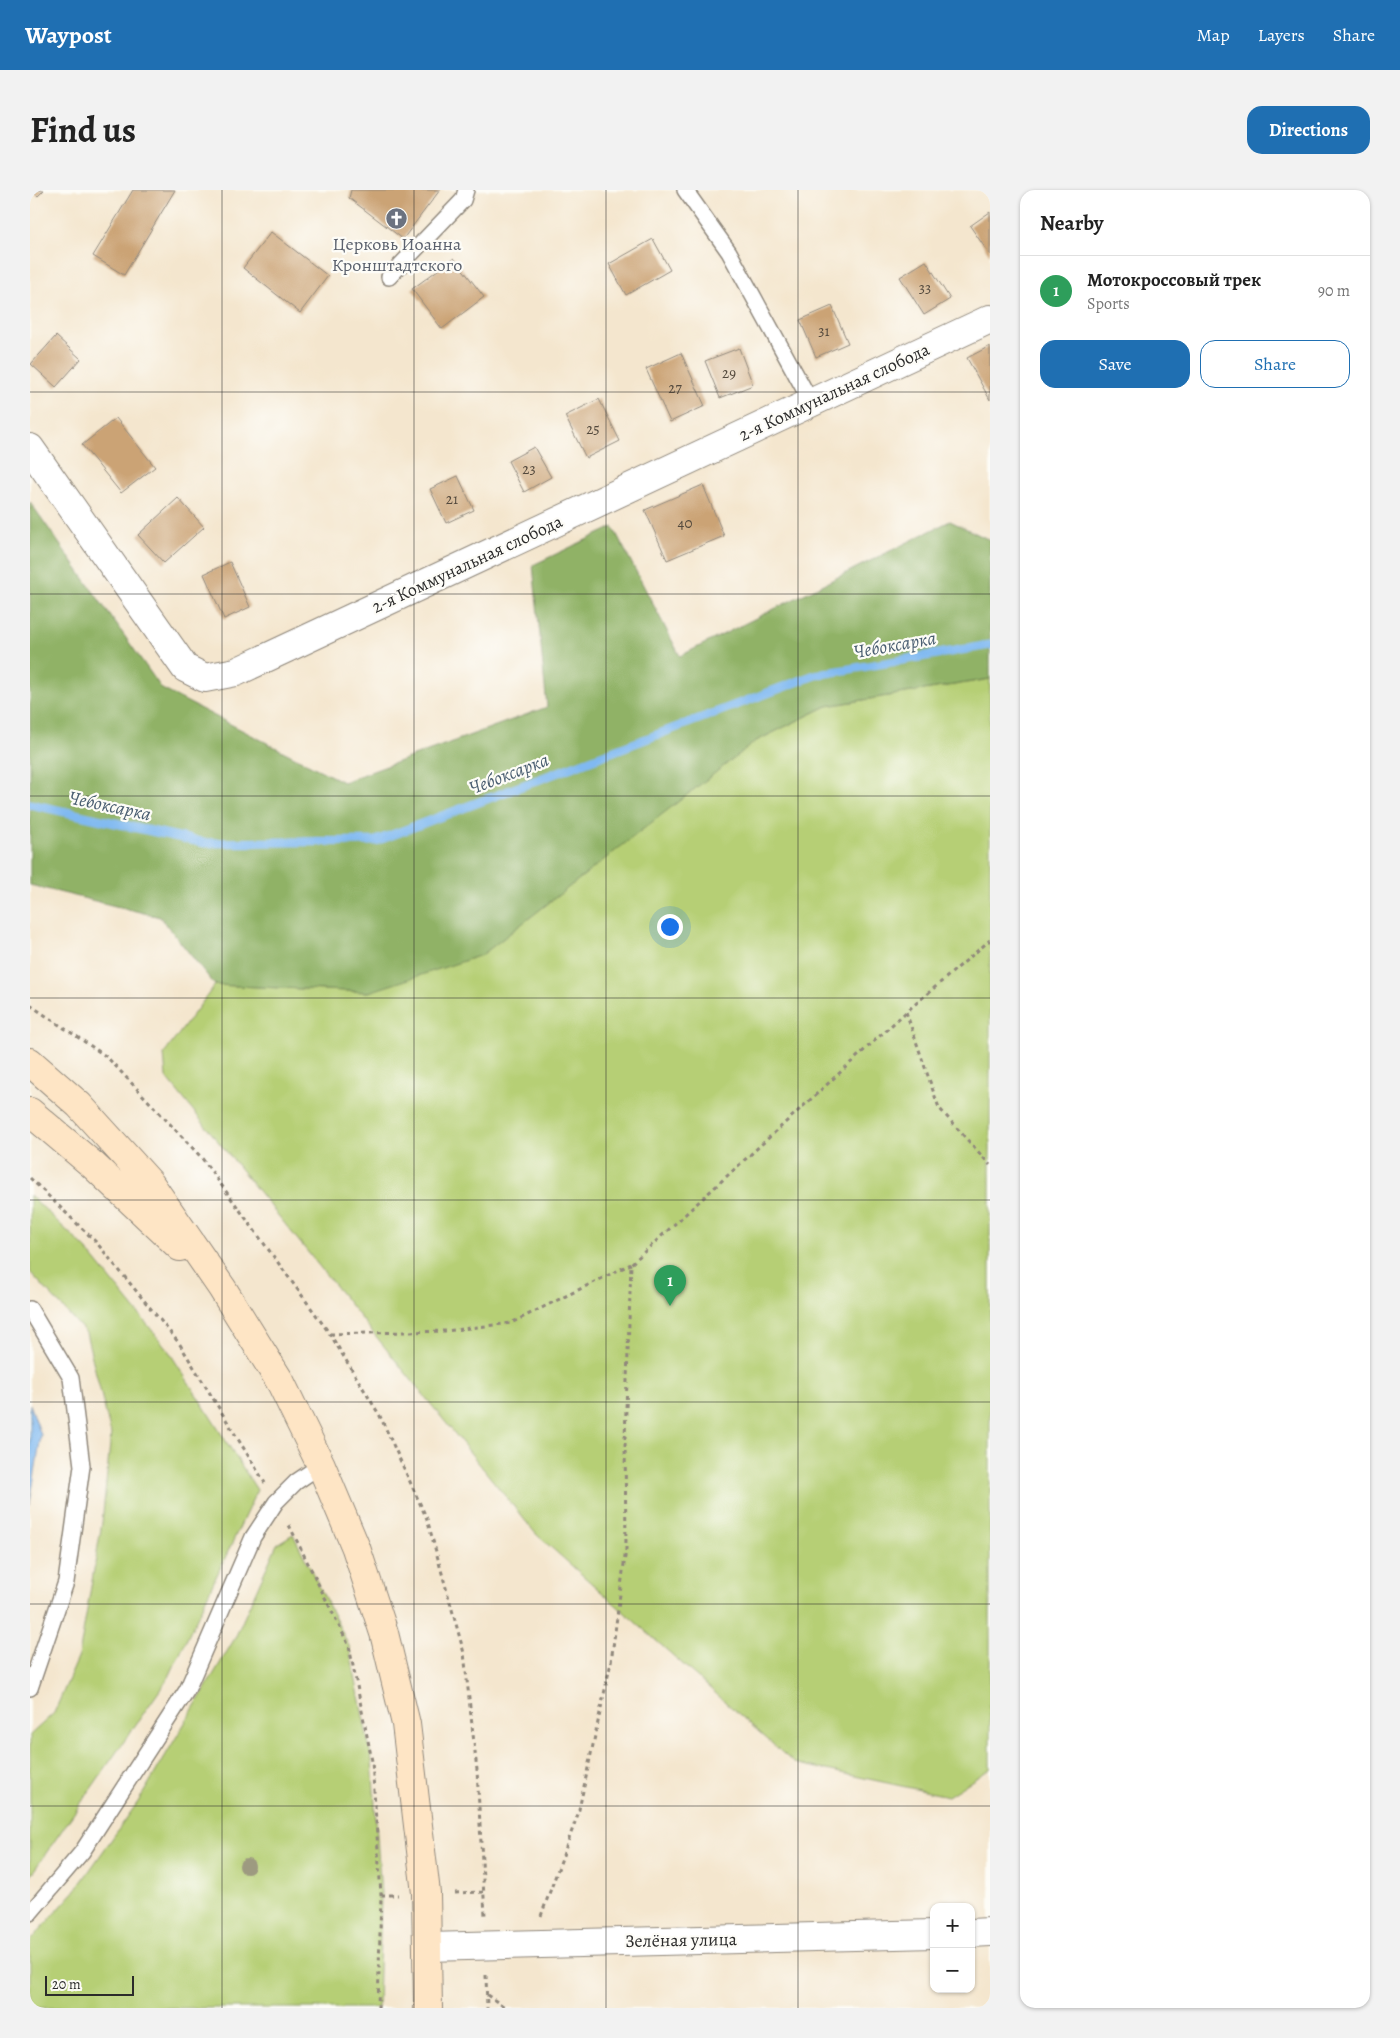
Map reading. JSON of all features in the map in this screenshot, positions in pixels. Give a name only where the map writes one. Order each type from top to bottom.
[{"type":"main road","points":[[30,1062],[79,1104],[149,1182],[222,1288],[281,1383],[321,1465],[359,1558],[384,1633],[406,1724],[426,1893],[428,2008]]},
{"type":"main road","points":[[30,1112],[94,1166],[222,1288]]},
{"type":"street","name":"2-я Коммунальная слобода","points":[[30,448],[185,668],[205,678],[236,672],[990,319]]},
{"type":"street","points":[[975,1933],[990,1932]]},
{"type":"street","name":"Зелёная улица","points":[[428,1947],[930,1934]]},
{"type":"lane","points":[[389,277],[463,200],[466,190]]},
{"type":"lane","points":[[685,190],[729,252],[811,402]]},
{"type":"lane","points":[[30,1309],[71,1378],[82,1466],[66,1582],[30,1688]]},
{"type":"lane","points":[[30,1913],[82,1852],[187,1690],[252,1536],[276,1502],[296,1482],[321,1465]]},
{"type":"path","points":[[330,1334],[445,1331],[511,1323],[631,1264],[906,1012],[990,940]]},
{"type":"path","points":[[906,1012],[939,1108],[990,1165]]},
{"type":"path","points":[[30,1178],[96,1242],[179,1343],[256,1468]]},
{"type":"path","points":[[531,1944],[578,1814],[611,1662],[626,1549],[625,1438],[631,1264]]},
{"type":"path","points":[[293,1534],[349,1646],[372,1761],[381,1895],[378,2008]]},
{"type":"path","points":[[455,1893],[485,1892]]},
{"type":"path","points":[[381,1895],[400,1895]]},
{"type":"path","points":[[486,1966],[487,2008]]},
{"type":"path","points":[[487,1995],[506,2008]]},
{"type":"green space","points":[[30,502],[162,689],[343,782],[547,707],[533,565],[613,527],[680,656],[950,521],[990,540],[990,679],[827,706],[756,741],[482,955],[369,992],[215,985],[160,917],[30,885]]},
{"type":"green space","points":[[990,679],[990,1769],[948,1796],[794,1763],[536,1534],[166,1077],[164,1054],[215,985],[369,992],[756,741],[827,706]]},
{"type":"green space","points":[[30,1195],[86,1249],[168,1350],[257,1490],[169,1677],[30,1876],[30,1735],[54,1713],[79,1656],[102,1523],[111,1434],[86,1333],[30,1272]]},
{"type":"green space","points":[[293,1534],[349,1646],[372,1761],[381,1895],[378,2008],[30,2008],[30,1941],[75,1891],[138,1802],[235,1638],[277,1544]]},
{"type":"water","points":[[30,1404],[41,1435],[30,1504]]},
{"type":"building","points":[[31,190],[44,190],[38,196]]},
{"type":"building","points":[[133,190],[175,190],[124,275],[93,256]]},
{"type":"building","name":"Церковь Иоанна Кронштадтского","points":[[351,190],[440,190],[403,239],[349,198]]},
{"type":"building","points":[[990,212],[990,255],[970,226]]},
{"type":"building","points":[[271,232],[328,276],[300,313],[243,268]]},
{"type":"building","points":[[653,239],[670,270],[626,295],[609,264]]},
{"type":"building","points":[[454,258],[484,297],[442,329],[412,289]]},
{"type":"building","points":[[926,261],[950,299],[924,315],[900,277]]},
{"type":"building","points":[[832,306],[848,343],[816,357],[800,320]]},
{"type":"building","points":[[56,336],[81,359],[56,387],[31,364]]},
{"type":"building","points":[[990,346],[990,400],[967,358]]},
{"type":"building","points":[[739,348],[753,385],[720,398],[705,361]]},
{"type":"building","points":[[681,353],[705,406],[670,422],[646,369]]},
{"type":"building","points":[[599,399],[620,441],[586,458],[565,416]]},
{"type":"building","points":[[116,418],[155,467],[121,493],[82,445]]},
{"type":"building","points":[[534,447],[551,477],[524,492],[508,461]]},
{"type":"building","points":[[458,476],[474,510],[446,523],[430,489]]},
{"type":"building","points":[[703,485],[724,536],[667,560],[645,510]]},
{"type":"building","points":[[178,498],[204,527],[164,563],[138,535]]},
{"type":"building","points":[[230,562],[250,607],[224,619],[204,574]]},
{"type":"waterway","name":"Чебоксарка","points":[[30,804],[205,843],[376,841],[815,675],[990,645]]},
{"type":"place","name":"Церковь Иоанна Кронштадтского","points":[[397,219]]},
{"type":"place","name":"Мотокроссовый трек","points":[[670,1306]]}]
